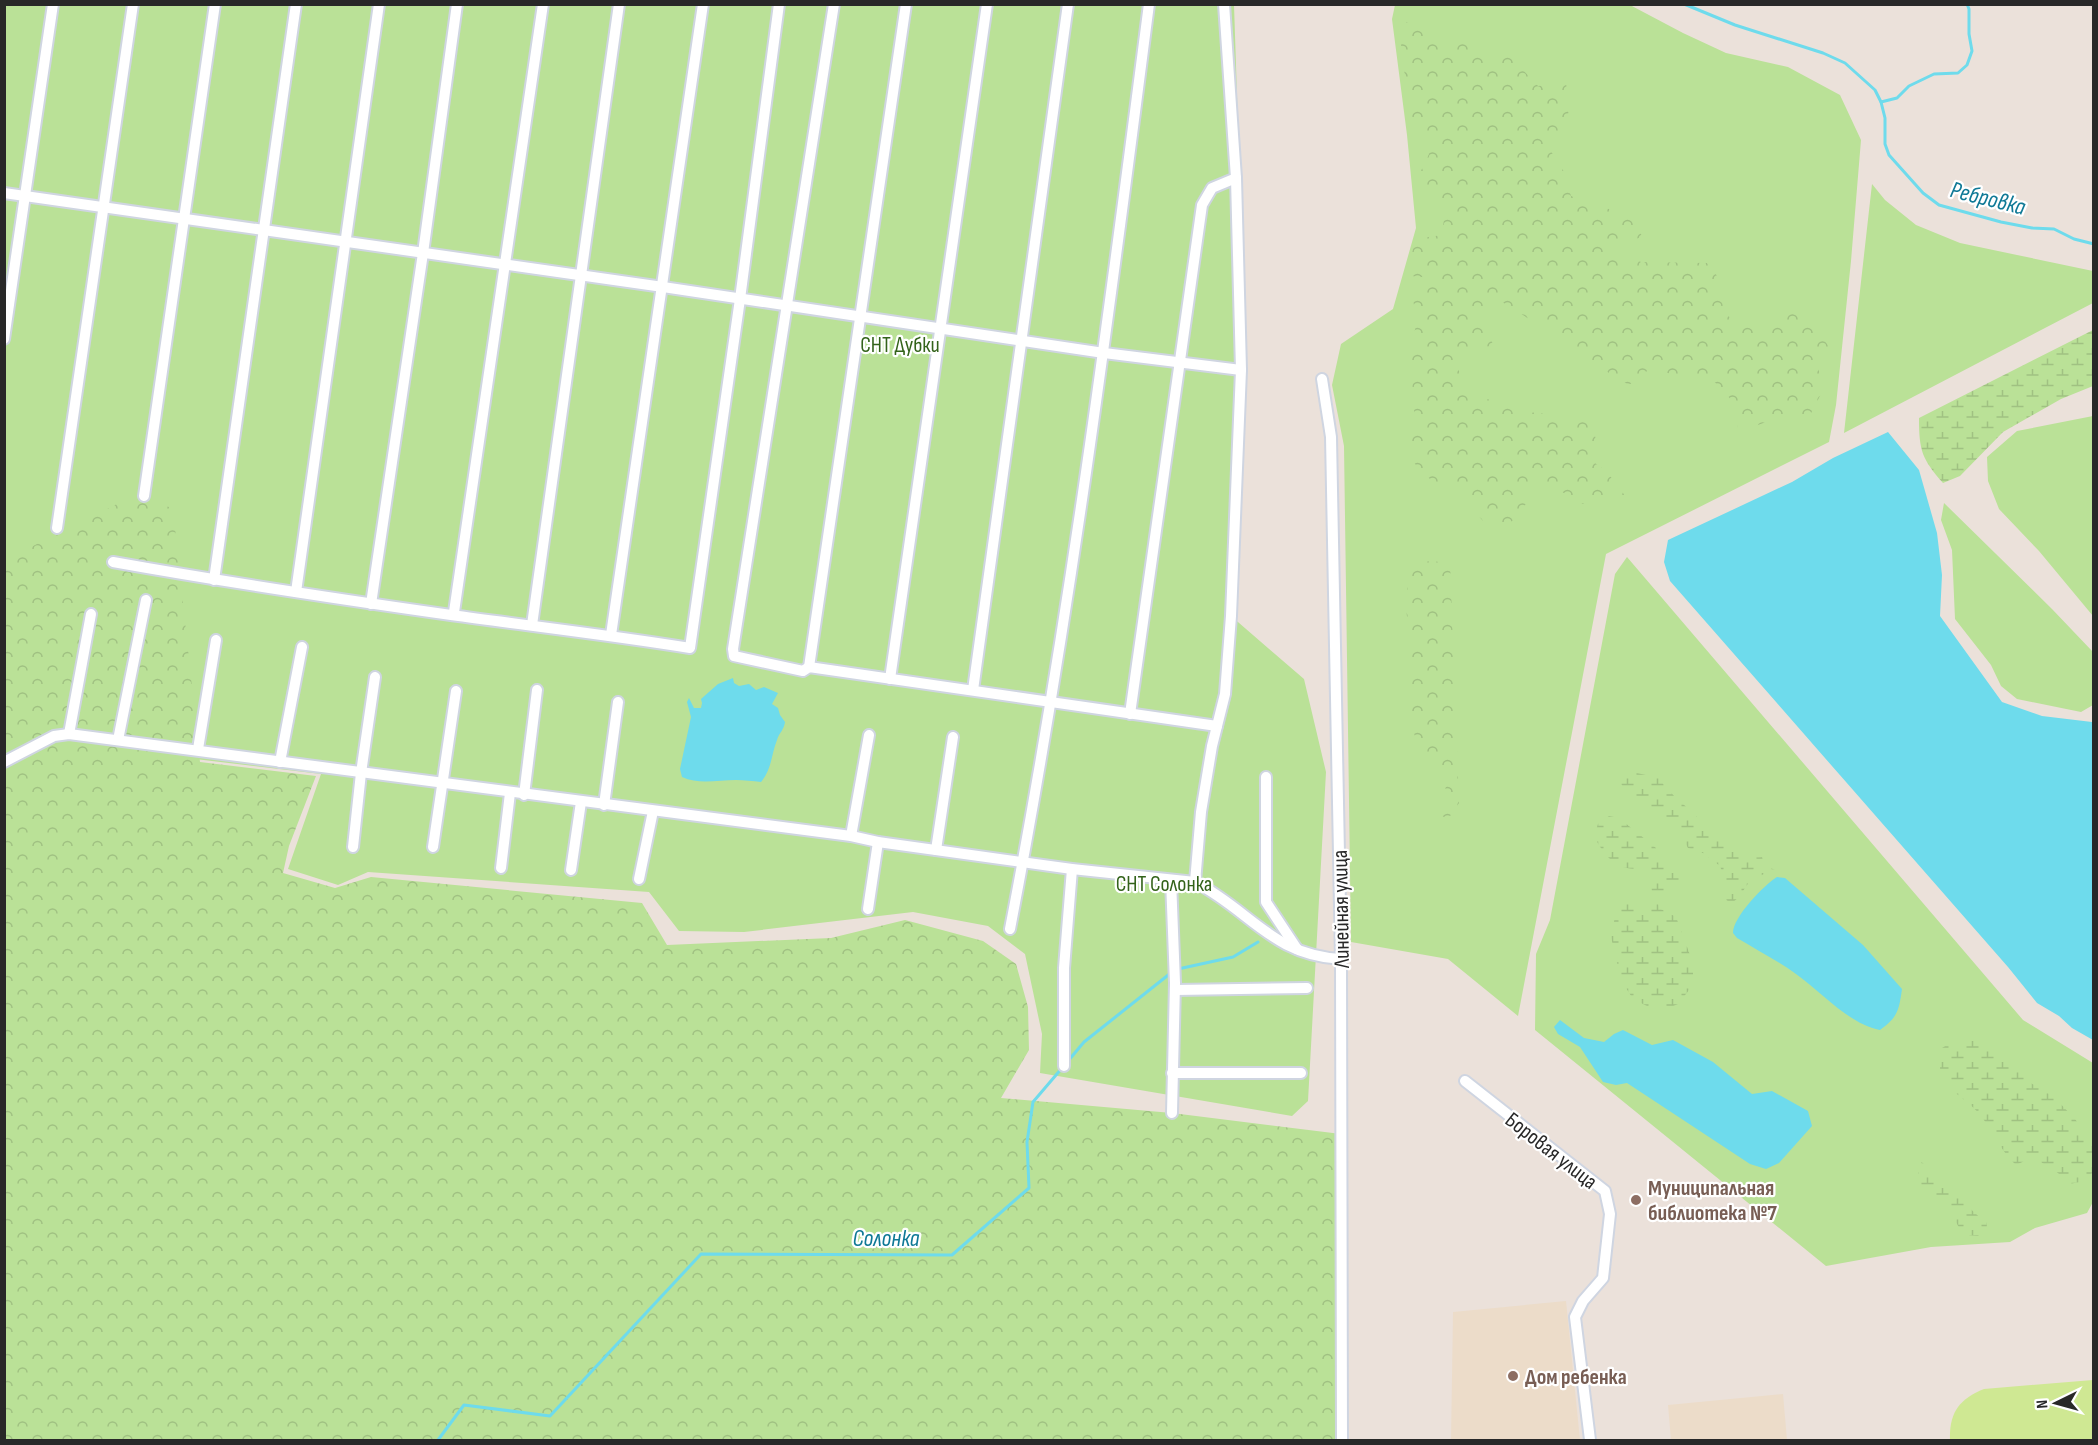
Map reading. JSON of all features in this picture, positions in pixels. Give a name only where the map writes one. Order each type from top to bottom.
[{"type":"street","points":[[4,339],[53,4]]},
{"type":"street","points":[[57,528],[133,4]]},
{"type":"street","points":[[144,496],[215,4]]},
{"type":"street","points":[[214,580],[296,4]]},
{"type":"street","points":[[296,592],[379,4]]},
{"type":"street","points":[[371,604],[457,4]]},
{"type":"street","points":[[454,612],[543,4]]},
{"type":"street","points":[[532,625],[619,4]]},
{"type":"street","points":[[611,635],[704,4]]},
{"type":"street","points":[[113,562],[371,604],[611,635],[690,648],[779,4]]},
{"type":"street","points":[[834,4],[733,649],[734,656],[738,659],[803,671],[810,667],[1217,726]]},
{"type":"street","points":[[810,667],[906,4]]},
{"type":"street","points":[[890,678],[987,4]]},
{"type":"street","points":[[973,690],[1068,4]]},
{"type":"street","points":[[1010,929],[1049,703],[1104,353],[1149,4]]},
{"type":"street","points":[[1195,882],[1201,812],[1212,746],[1225,694],[1241,370],[1236,178],[1224,4]]},
{"type":"street","points":[[1130,714],[1202,205],[1212,188],[1236,178]]},
{"type":"street","points":[[4,193],[581,275],[1104,353],[1241,370]]},
{"type":"street","name":"Линейная улица","points":[[1322,379],[1331,437],[1341,959],[1342,1440]]},
{"type":"street","points":[[118,740],[146,600]]},
{"type":"street","points":[[69,734],[91,614]]},
{"type":"street","points":[[198,749],[216,640]]},
{"type":"street","points":[[280,762],[302,647]]},
{"type":"street","points":[[353,847],[375,678]]},
{"type":"street","points":[[524,795],[537,690]]},
{"type":"street","points":[[433,848],[456,691]]},
{"type":"street","points":[[604,806],[618,702]]},
{"type":"street","points":[[4,762],[54,736],[69,734],[198,749],[604,806],[851,836],[878,842],[1072,869],[1195,882],[1211,891],[1273,938],[1299,952],[1320,958],[1341,959]]},
{"type":"street","points":[[851,836],[869,735]]},
{"type":"street","points":[[936,850],[953,736]]},
{"type":"street","points":[[1266,777],[1266,902],[1299,952]]},
{"type":"street","points":[[501,868],[510,793]]},
{"type":"street","points":[[571,870],[581,802]]},
{"type":"street","points":[[639,879],[653,811]]},
{"type":"street","points":[[868,909],[878,842]]},
{"type":"street","points":[[1064,1066],[1064,968],[1072,869]]},
{"type":"street","points":[[1171,880],[1175,990],[1172,1113]]},
{"type":"street","points":[[1175,990],[1307,988]]},
{"type":"street","points":[[1172,1073],[1301,1073]]},
{"type":"street","name":"Боровая улица","points":[[1465,1082],[1605,1191],[1610,1214],[1603,1278],[1583,1301],[1575,1317],[1590,1440]]},
{"type":"shaded area","name":"Дом ребенка","points":[[1566,1301],[1580,1440],[1451,1440],[1453,1312]]},
{"type":"shaded area","points":[[1783,1394],[1787,1440],[1671,1440],[1668,1405]]},
{"type":"green space","name":"СНТ Дубки","points":[[4,5],[1234,5],[1245,337],[1231,616],[1304,679],[1326,772],[1308,1101],[1292,1116],[1040,1073],[1042,1034],[1025,954],[988,926],[913,912],[744,932],[679,931],[649,892],[368,872],[338,885],[288,869],[321,774],[61,743],[5,769]]},
{"type":"green space","points":[[1395,5],[1630,5],[1726,53],[1788,67],[1840,95],[1861,140],[1836,405],[1829,442],[1606,554],[1518,1016],[1448,959],[1351,942],[1344,446],[1332,385],[1341,344],[1393,309],[1416,228],[1392,19]]},
{"type":"green space","points":[[1404,21],[1432,33],[1512,58],[1538,86],[1566,83],[1569,107],[1566,130],[1543,139],[1563,170],[1571,196],[1632,219],[1642,236],[1615,252],[1641,262],[1707,263],[1725,286],[1722,312],[1750,328],[1763,328],[1791,313],[1811,321],[1834,354],[1818,367],[1823,390],[1808,419],[1777,418],[1738,430],[1738,421],[1731,401],[1710,378],[1688,379],[1651,368],[1629,385],[1490,295],[1480,319],[1494,346],[1474,348],[1458,369],[1464,382],[1474,394],[1528,412],[1591,419],[1596,440],[1595,463],[1607,472],[1629,501],[1623,504],[1595,496],[1583,504],[1548,484],[1535,482],[1520,517],[1506,524],[1483,521],[1462,496],[1430,479],[1415,464],[1409,447],[1415,422],[1410,353],[1417,320],[1413,300],[1432,278],[1411,276],[1410,262],[1415,239],[1442,235],[1445,211],[1427,195],[1420,173],[1429,154],[1413,121],[1406,85],[1399,28]]},
{"type":"green space","points":[[1872,184],[1885,200],[1916,225],[1960,243],[2093,271],[2093,303],[1844,433]]},
{"type":"green space","points":[[2093,330],[2093,386],[2061,399],[2003,432],[1960,476],[1943,483],[1923,454],[1919,418]]},
{"type":"green space","points":[[2094,416],[2093,616],[2039,551],[1999,509],[1988,481],[1987,457],[2017,431]]},
{"type":"green space","points":[[139,493],[173,509],[200,762],[316,776],[289,846],[283,873],[335,888],[371,877],[642,903],[667,945],[831,938],[905,920],[983,941],[1016,964],[1028,1007],[1029,1050],[1001,1098],[1172,1113],[1341,1134],[1342,1440],[5,1440],[5,560]]},
{"type":"green space","points":[[1944,503],[2093,652],[2093,705],[2081,712],[2017,699],[2001,686],[1991,665],[1955,619],[1952,550],[1941,520]]},
{"type":"green space","points":[[1627,557],[2023,1020],[2093,1063],[2093,1202],[2087,1213],[2035,1228],[2010,1242],[1931,1247],[1826,1266],[1535,1030],[1536,954],[1550,920],[1615,574]]},
{"type":"green space","points":[[1414,561],[1450,562],[1459,803],[1448,819],[1438,814],[1449,776],[1427,769],[1412,728],[1411,654],[1405,598]]},
{"type":"green space","points":[[1626,773],[1659,778],[1670,792],[1732,850],[1753,857],[1762,857],[1764,865],[1775,870],[1751,879],[1732,903],[1726,900],[1727,886],[1720,866],[1703,853],[1688,848],[1681,835],[1665,820],[1633,799],[1621,784]]},
{"type":"green space","points":[[1609,816],[1619,818],[1656,848],[1656,854],[1681,874],[1680,880],[1658,901],[1659,908],[1676,917],[1693,963],[1693,985],[1678,1004],[1666,1009],[1647,1006],[1633,999],[1621,980],[1611,937],[1617,906],[1630,901],[1639,907],[1648,907],[1652,894],[1650,874],[1613,862],[1596,841],[1594,836],[1598,824]]},
{"type":"green space","points":[[1958,1038],[1981,1042],[2005,1055],[2029,1082],[2053,1096],[2075,1119],[2093,1144],[2093,1172],[2085,1181],[2069,1184],[2058,1173],[2033,1157],[2016,1165],[2011,1160],[1981,1116],[1950,1087],[1942,1076],[1940,1066],[1942,1048]]},
{"type":"green space","points":[[1920,1161],[1938,1175],[1987,1223],[1986,1235],[1976,1236],[1964,1233],[1947,1210],[1924,1191],[1919,1180]]},
{"type":"green space","points":[[2093,1380],[2093,1440],[1950,1440],[1951,1422],[1957,1408],[1968,1397],[1984,1389]]},
{"type":"water","points":[[1888,432],[1919,470],[1937,533],[1942,575],[1940,616],[2002,702],[2042,716],[2092,722],[2093,719],[2093,1040],[2037,1003],[1670,581],[1664,562],[1668,540],[1792,482],[1833,458]]},
{"type":"water","points":[[733,678],[734,683],[739,686],[749,684],[756,690],[764,687],[778,693],[772,704],[778,708],[785,722],[767,772],[761,782],[702,781],[682,777],[680,769],[691,717],[687,702],[689,698],[694,708],[701,708],[701,699],[718,684]]},
{"type":"water","points":[[1777,877],[1785,878],[1863,945],[1902,989],[1897,1013],[1880,1030],[1846,1014],[1796,974],[1737,938],[1733,933],[1734,926],[1743,910]]},
{"type":"water","points":[[1560,1020],[1584,1038],[1604,1042],[1623,1030],[1652,1045],[1673,1040],[1713,1062],[1752,1094],[1772,1091],[1808,1111],[1812,1126],[1779,1163],[1766,1169],[1750,1164],[1627,1083],[1616,1085],[1603,1082],[1580,1047],[1558,1034],[1554,1027]]},
{"type":"waterway","name":"Ребровка","points":[[1684,4],[1735,25],[1823,53],[1845,63],[1875,90],[1881,102],[1885,118],[1885,144],[1889,155],[1923,193],[1939,205],[2001,222],[2032,228],[2054,229],[2074,239],[2094,244]]},
{"type":"waterway","name":"Ребровка","points":[[1881,102],[1897,98],[1909,86],[1934,74],[1958,73],[1967,65],[1972,51],[1967,4]]},
{"type":"waterway","name":"Солонка","points":[[1178,969],[1233,957],[1258,942]]},
{"type":"waterway","name":"Солонка","points":[[1068,1061],[1084,1042],[1172,972]]},
{"type":"waterway","name":"Солонка","points":[[438,1440],[464,1405],[550,1416],[701,1254],[952,1255],[1029,1188],[1027,1142],[1033,1102],[1062,1068]]},
{"type":"place","name":"Муниципальная библиотека №7","points":[[1636,1200]]},
{"type":"place","name":"Дом ребенка","points":[[1513,1376]]},
{"type":"park label","name":"СНТ Солонка","points":[[1164,883]]}]
